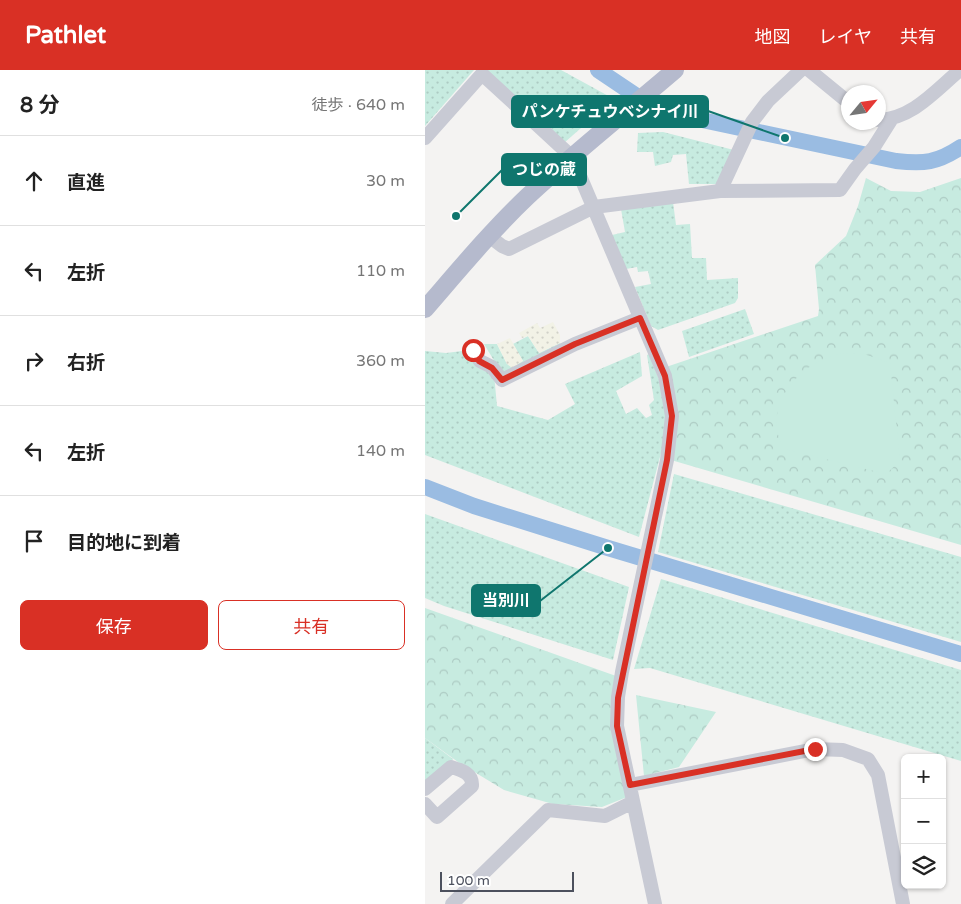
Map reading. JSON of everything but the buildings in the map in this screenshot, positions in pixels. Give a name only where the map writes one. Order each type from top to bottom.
[{"type":"main road","points":[[425,309],[489,236],[526,198],[675,70]]},
{"type":"street","points":[[720,191],[752,122],[768,101],[801,70]]},
{"type":"street","points":[[809,70],[841,96]]},
{"type":"street","points":[[886,120],[915,108],[959,70]]},
{"type":"street","points":[[425,138],[482,74],[572,157],[665,376],[672,416],[667,460],[622,672],[618,698],[617,726],[655,904]]},
{"type":"street","points":[[489,236],[509,249],[594,207],[720,191],[840,190],[873,147],[881,130]]},
{"type":"street","points":[[473,350],[479,361],[492,368],[502,380],[575,344],[640,318]]},
{"type":"street","points":[[630,785],[815,749],[843,750],[868,759],[878,775],[903,904]]},
{"type":"street","points":[[425,789],[451,767],[468,774],[472,780],[472,786],[437,817],[425,804]]},
{"type":"street","points":[[452,904],[548,810],[605,816],[633,802]]},
{"type":"green space","points":[[425,70],[474,70],[425,126]]},
{"type":"green space","points":[[482,70],[561,70],[614,99],[564,143]]},
{"type":"green space","points":[[663,132],[734,150],[716,184],[689,184],[686,154],[673,155],[671,162],[655,166],[653,152],[637,152],[638,133]]},
{"type":"green space","points":[[866,178],[891,191],[920,192],[961,178],[961,545],[671,460],[678,411],[666,367],[818,316],[815,265],[846,236],[858,206]]},
{"type":"green space","points":[[673,202],[676,225],[690,224],[692,258],[706,258],[707,280],[738,278],[738,298],[735,303],[658,330],[651,326],[635,287],[651,284],[648,271],[638,272],[637,267],[626,269],[612,235],[625,232],[621,209]]},
{"type":"green space","points":[[745,309],[754,334],[689,357],[682,331]]},
{"type":"green space","points":[[528,336],[539,353],[560,343],[562,347],[504,377],[484,344],[497,344],[507,364],[523,361],[513,344]]},
{"type":"green space","points":[[425,351],[446,353],[462,351],[494,374],[497,406],[548,420],[575,404],[565,384],[640,352],[642,376],[616,391],[626,414],[637,408],[646,418],[652,415],[649,405],[654,400],[647,355],[649,354],[660,382],[667,417],[661,453],[639,537],[425,455]]},
{"type":"green space","points":[[844,353],[864,354],[890,363],[900,461],[886,474],[785,449],[779,438],[777,416],[784,394],[791,384],[812,365]]},
{"type":"green space","points":[[674,474],[961,557],[961,642],[658,552]]},
{"type":"green space","points":[[425,514],[629,587],[613,660],[444,606],[425,598]]},
{"type":"green space","points":[[661,579],[961,670],[961,761],[946,757],[946,754],[938,754],[650,668],[634,669]]},
{"type":"green space","points":[[425,608],[616,676],[627,797],[602,807],[553,804],[504,790],[458,762],[425,738]]},
{"type":"green space","points":[[636,695],[716,712],[679,767],[644,776]]},
{"type":"green space","points":[[425,738],[453,759],[450,765],[425,786]]},
{"type":"sand","points":[[553,322],[560,335],[560,343],[539,353],[528,336],[522,338],[519,333],[537,323],[540,328]]},
{"type":"sand","points":[[510,338],[523,361],[512,368],[507,364],[497,344]]},
{"type":"waterway","points":[[598,70],[650,105],[674,114],[896,161],[930,161],[945,156],[961,147]]},
{"type":"waterway","points":[[425,487],[474,506],[608,548],[961,654]]},
{"type":"place","name":"パンケチュウベシナイ川","points":[[785,138]]},
{"type":"place","name":"つじの蔵","points":[[456,216]]},
{"type":"place","name":"当別川","points":[[608,548]]},
{"type":"route","points":[[473,350],[479,361],[492,368],[502,380],[575,344],[640,318],[665,376],[672,416],[667,460],[618,698],[617,726],[630,785],[815,749]]}]
